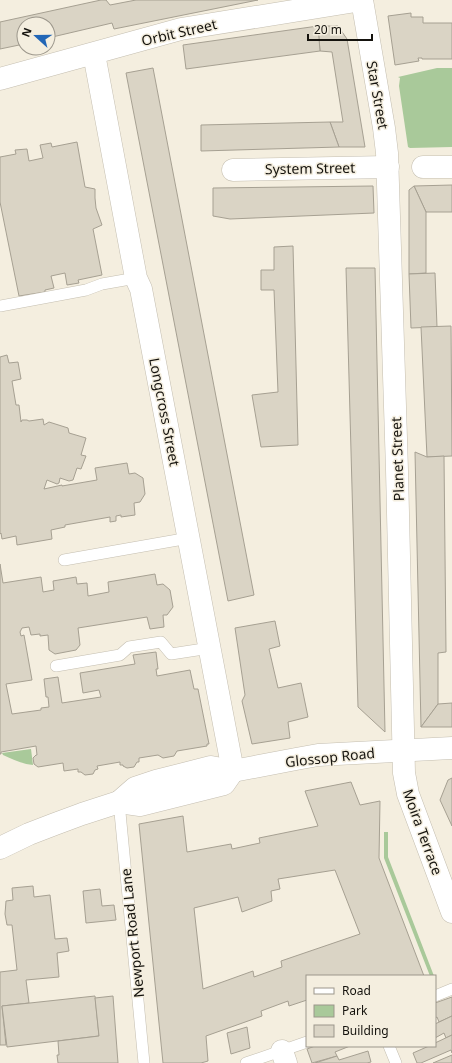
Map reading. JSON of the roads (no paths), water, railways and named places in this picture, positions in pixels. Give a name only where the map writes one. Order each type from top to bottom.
[{"type":"street","name":"Orbit Street","points":[[0,79],[181,29],[362,0]]},
{"type":"street","name":"Star Street","points":[[362,0],[384,128],[388,167]]},
{"type":"street","name":"Longcross Street","points":[[94,54],[136,278],[141,289],[233,771]]},
{"type":"street","name":"System Street","points":[[233,170],[388,167]]},
{"type":"street","name":"Planet Street","points":[[388,167],[397,462],[403,751]]},
{"type":"street","points":[[423,167],[452,167]]},
{"type":"street","name":"Glossop Road","points":[[233,771],[318,755],[452,748]]},
{"type":"street","name":"Moira Terrace","points":[[403,751],[405,779],[408,794],[452,912]]},
{"type":"street","points":[[0,848],[55,824],[119,802],[140,805],[224,784],[233,771]]},
{"type":"lane","points":[[0,306],[86,290],[102,284],[136,278]]},
{"type":"lane","points":[[64,560],[189,538]]},
{"type":"lane","points":[[56,666],[120,655],[130,647],[162,642],[171,654],[210,648]]},
{"type":"lane","name":"Newport Road Lane","points":[[119,802],[144,1063]]},
{"type":"lane","points":[[436,996],[452,989]]},
{"type":"lane","points":[[246,1063],[284,1057],[306,1043]]},
{"type":"lane","points":[[389,1047],[396,1063]]}]
